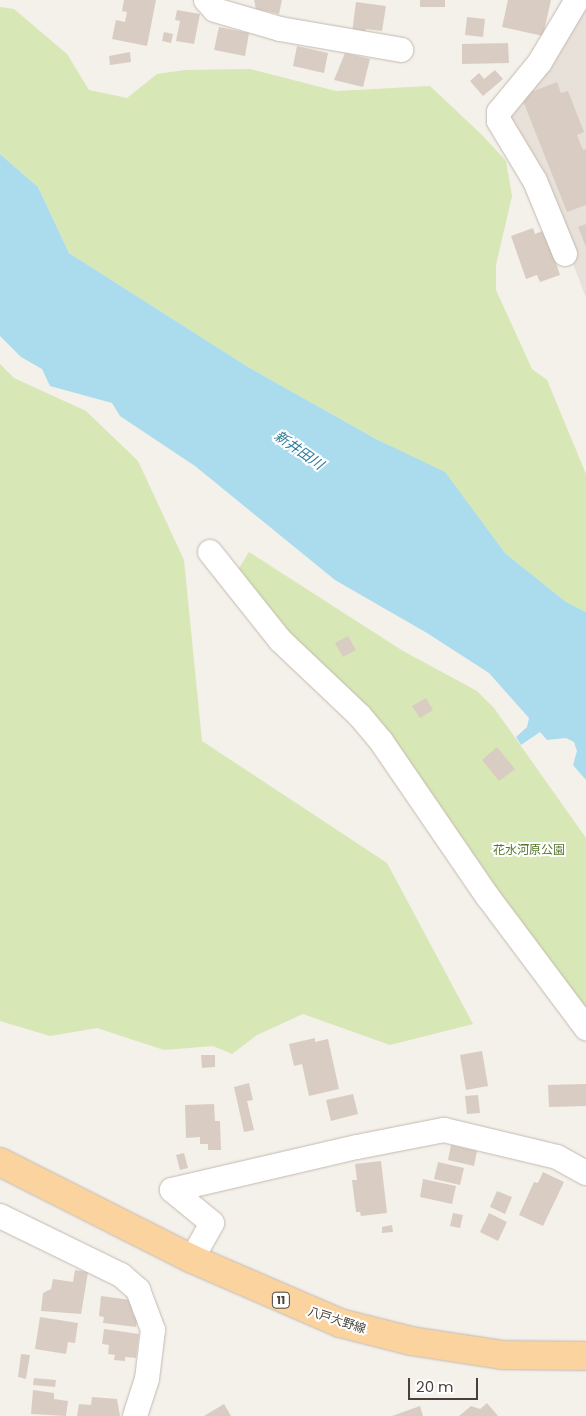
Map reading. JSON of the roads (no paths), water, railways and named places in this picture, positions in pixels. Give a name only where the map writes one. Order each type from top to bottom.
[{"type":"main road","name":"八戸大野線","points":[[0,1162],[192,1259],[340,1323],[411,1342],[502,1355],[586,1356]]},
{"type":"street","points":[[206,0],[214,10],[280,29],[402,50]]},
{"type":"street","points":[[565,254],[535,181],[499,121],[499,112],[540,62],[577,0]]},
{"type":"street","points":[[210,552],[280,640],[360,716],[381,741],[488,898],[586,1028]]},
{"type":"street","points":[[192,1259],[212,1223],[172,1190],[357,1147],[444,1130],[557,1157],[586,1173]]},
{"type":"street","points":[[0,1216],[120,1275],[138,1290],[153,1330],[147,1379],[135,1416]]},
{"type":"water","name":"新井田川","points":[[0,154],[38,187],[69,253],[248,367],[376,439],[445,472],[505,553],[566,602],[586,612],[586,780],[573,765],[577,751],[574,742],[566,738],[547,740],[540,732],[521,745],[516,737],[527,727],[529,718],[489,673],[427,633],[335,580],[195,466],[120,416],[112,403],[50,386],[42,369],[21,357],[0,336]]},
{"type":"park label","name":"花水河原公園","points":[[529,850]]}]
